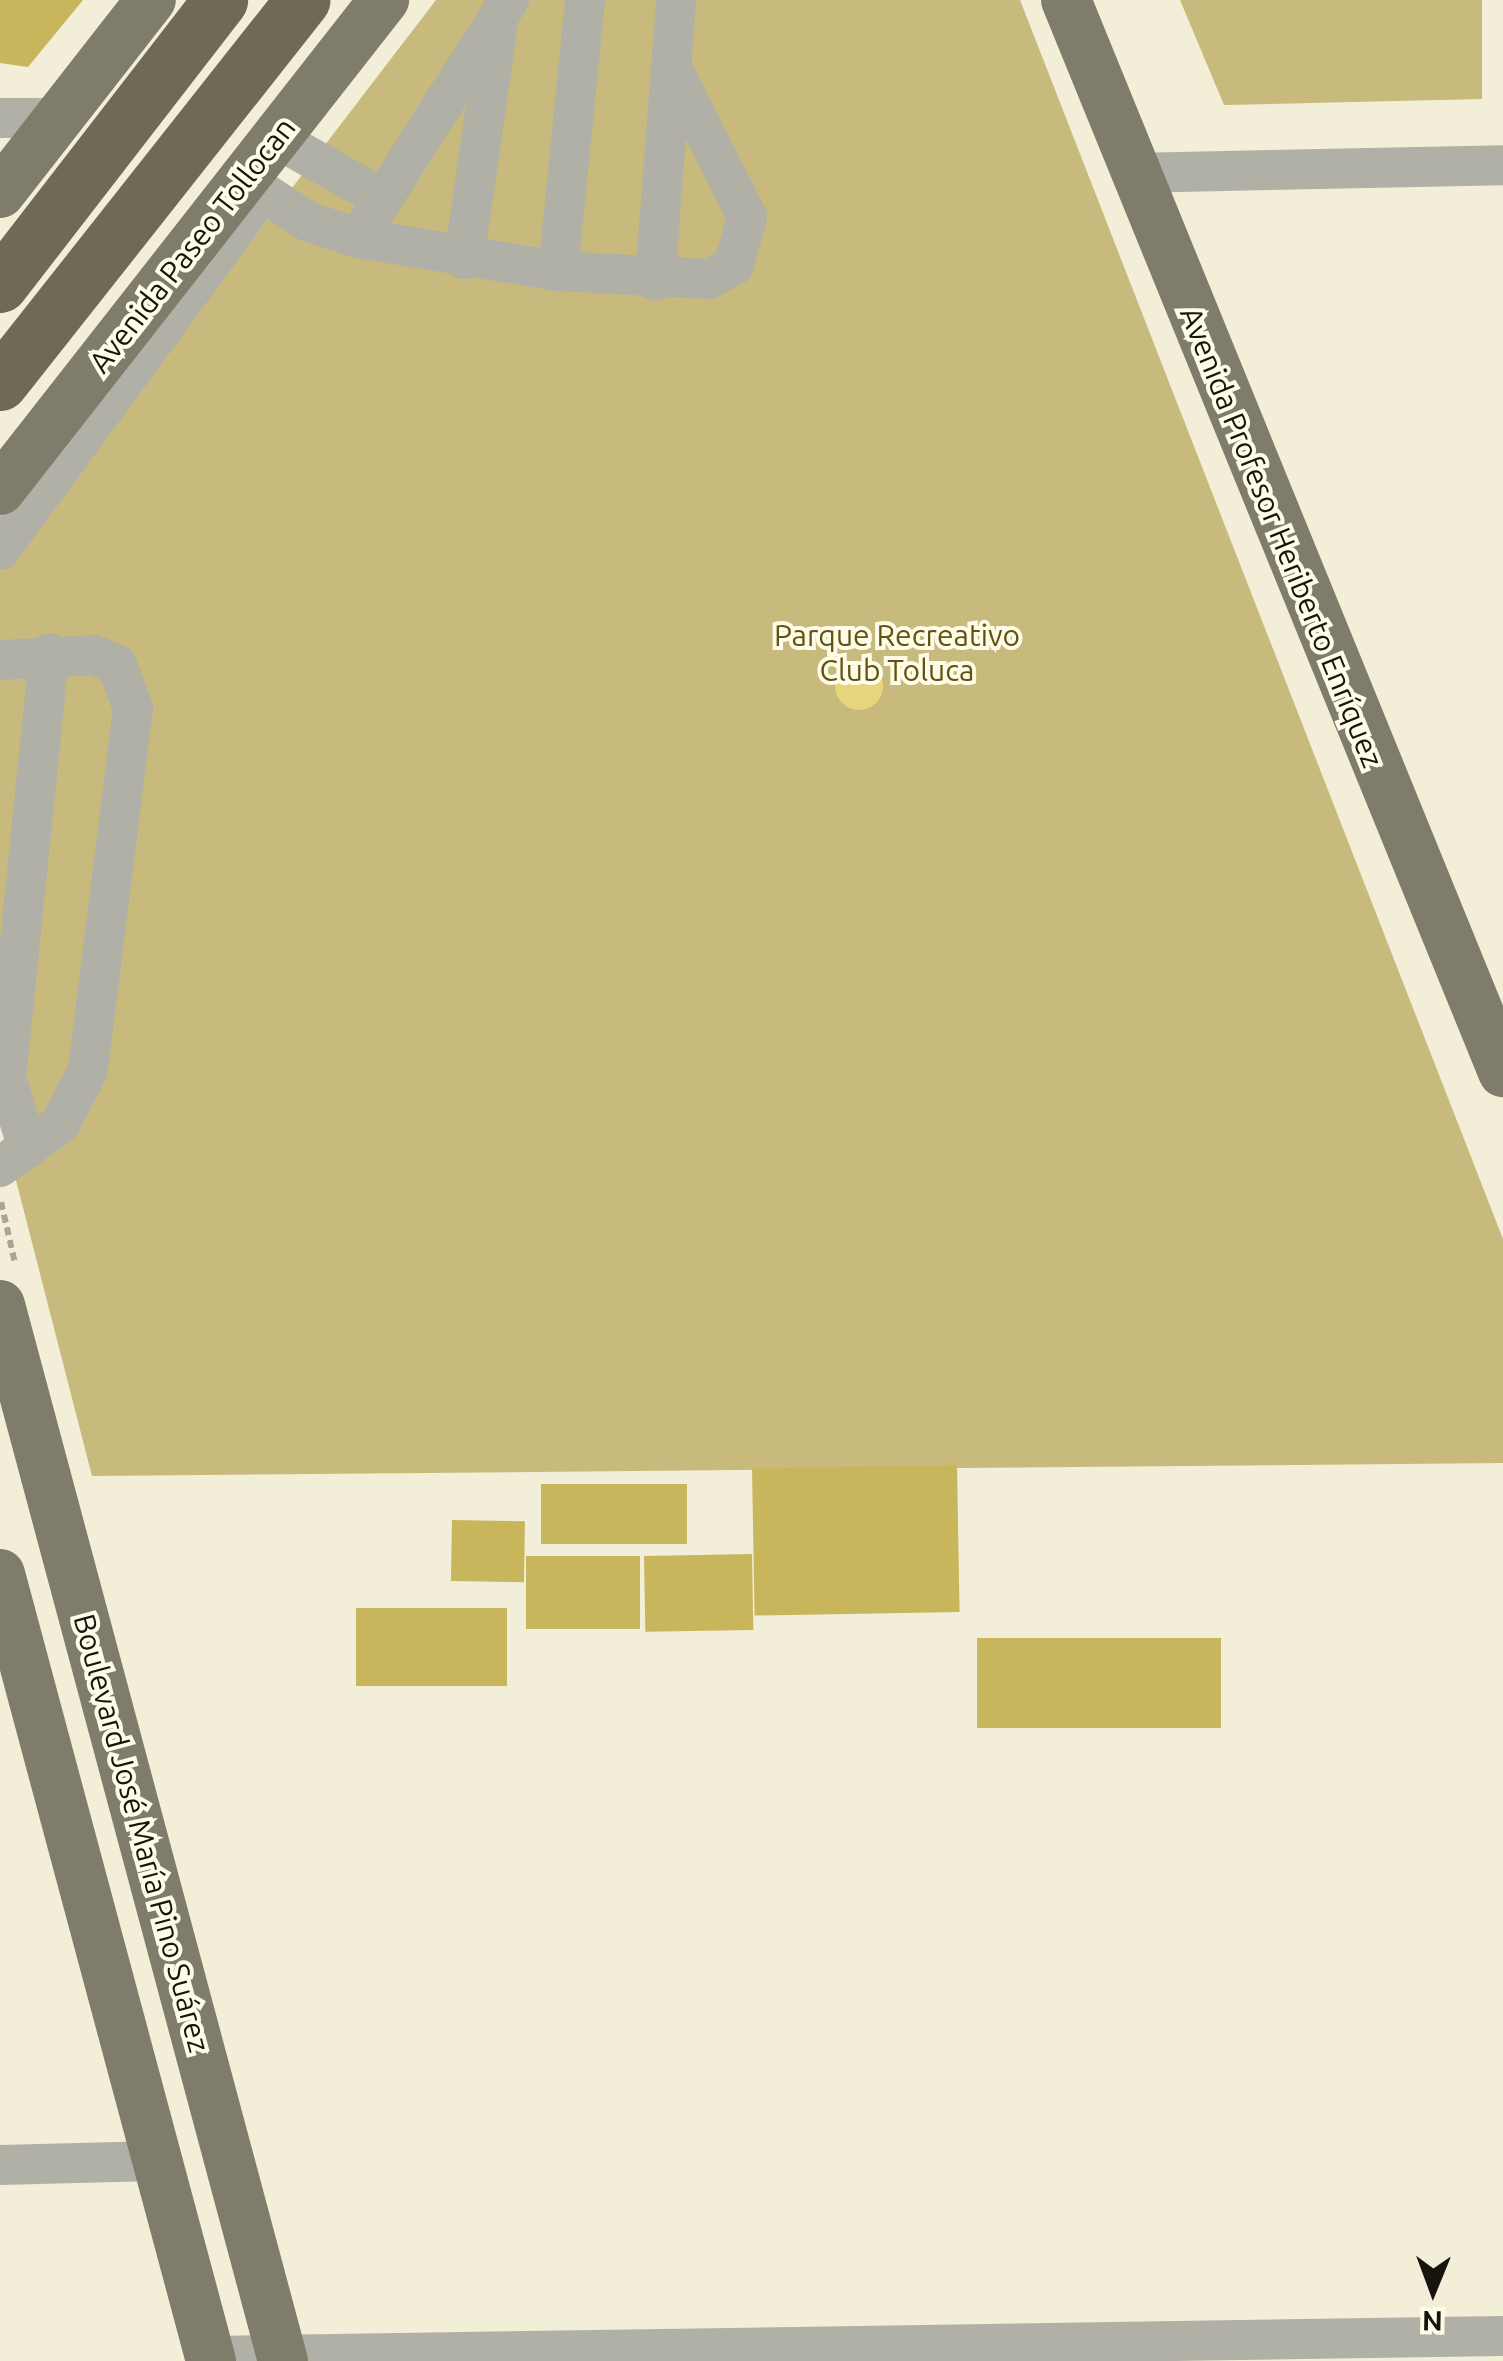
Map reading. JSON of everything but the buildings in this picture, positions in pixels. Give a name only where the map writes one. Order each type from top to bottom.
[{"type":"highway","points":[[0,285],[220,0]]},
{"type":"highway","points":[[0,383],[302,0]]},
{"type":"main road","points":[[0,193],[151,0]]},
{"type":"main road","name":"Avenida Paseo Tollocan","points":[[0,490],[253,186],[276,138],[384,0]]},
{"type":"main road","name":"Avenida Profesor Heriberto Enríquez","points":[[1066,0],[1132,173],[1502,1065]]},
{"type":"main road","name":"Boulevard José María Pino Suárez","points":[[0,1305],[282,2357]]},
{"type":"main road","points":[[0,1574],[210,2358]]},
{"type":"street","points":[[558,271],[585,0]]},
{"type":"street","points":[[654,281],[676,0]]},
{"type":"street","points":[[464,259],[504,7]]},
{"type":"street","points":[[358,238],[504,7]]},
{"type":"street","points":[[0,550],[253,186],[308,222],[358,238],[464,259],[654,281],[709,279],[734,265],[744,244],[742,198],[673,69]]},
{"type":"street","points":[[0,118],[60,118]]},
{"type":"street","points":[[276,138],[382,198]]},
{"type":"street","points":[[1132,173],[1503,165]]},
{"type":"street","points":[[0,660],[49,653],[94,655],[117,665],[133,708],[88,1070],[60,1124],[14,1158],[2,1074],[49,653]]},
{"type":"street","points":[[0,2165],[156,2161]]},
{"type":"street","points":[[210,2358],[1490,2344]]},
{"type":"green space","name":"Parque Recreativo Club Toluca","points":[[436,0],[1020,0],[1503,1239],[1503,1463],[92,1476],[0,1118],[0,569]]},
{"type":"green space","points":[[1180,0],[1482,0],[1482,99],[1224,105]]},
{"type":"shaded area","points":[[859,662],[876,669],[883,686],[876,703],[859,710],[842,703],[835,686],[842,669]]}]
